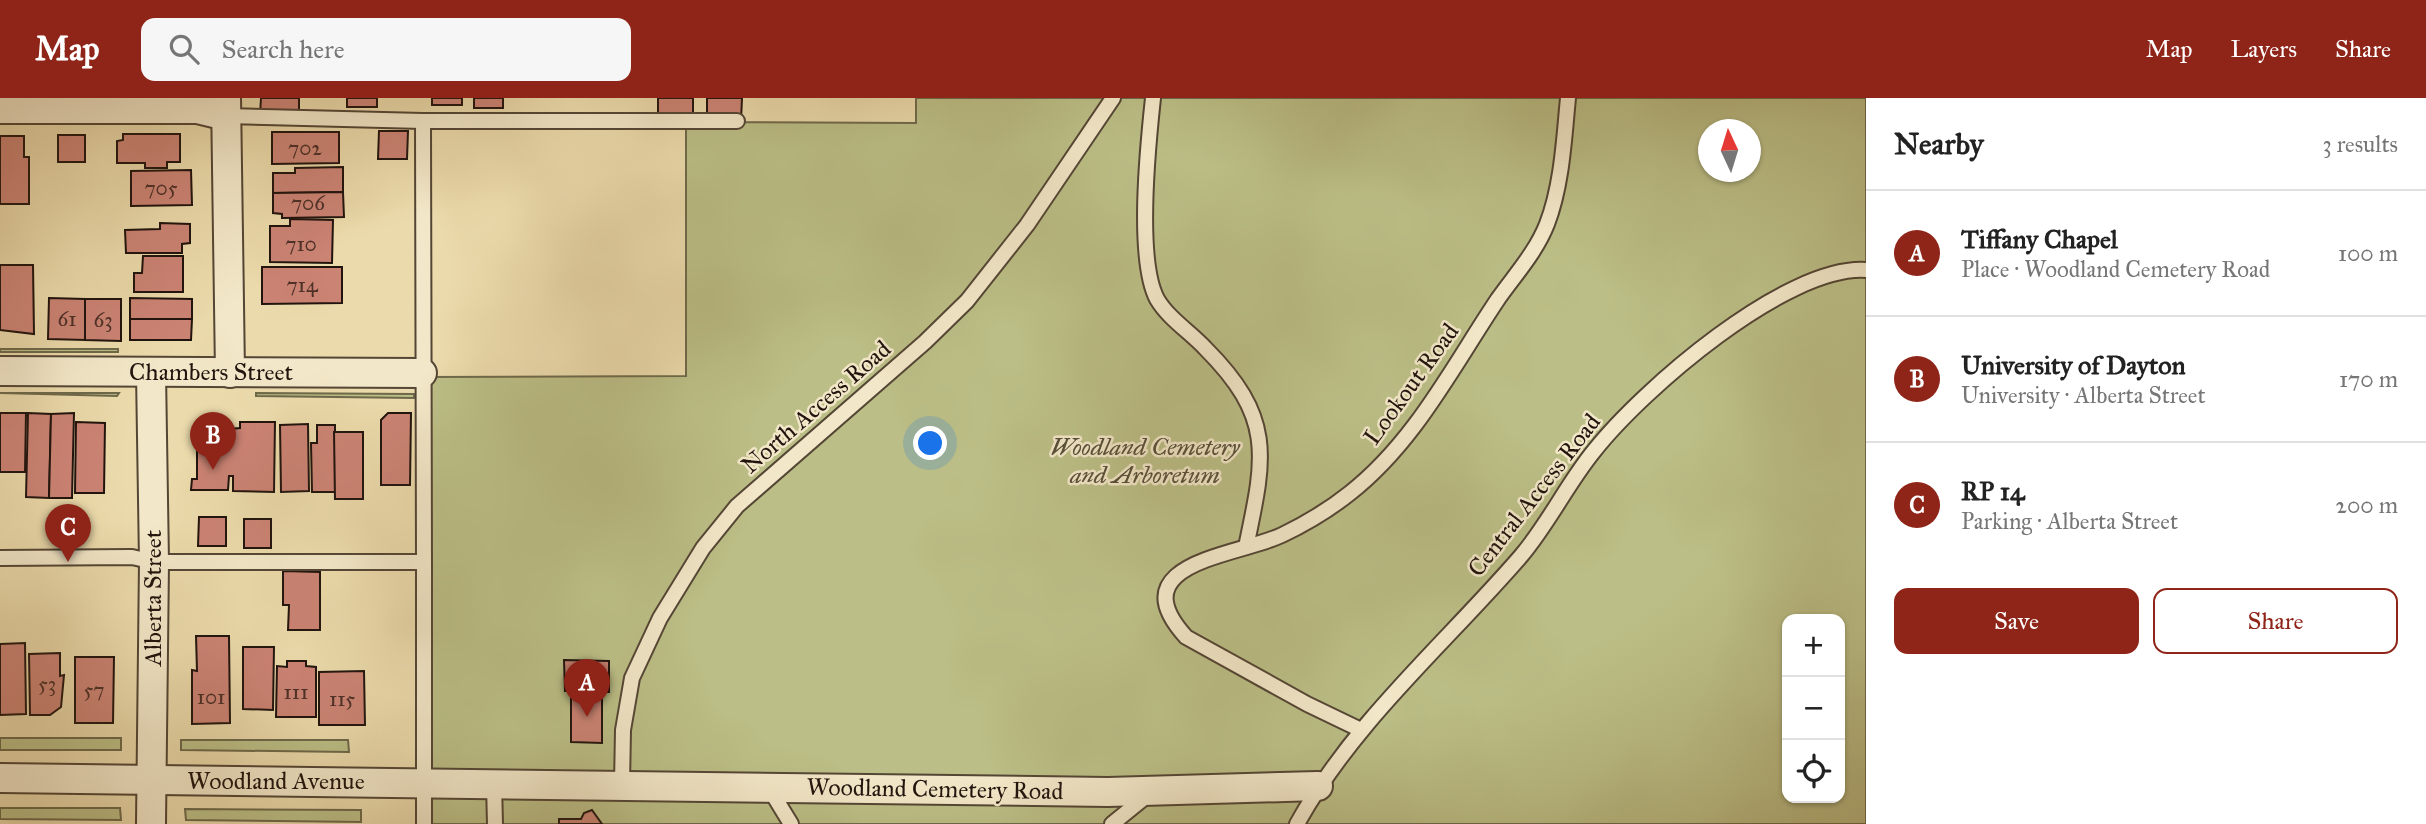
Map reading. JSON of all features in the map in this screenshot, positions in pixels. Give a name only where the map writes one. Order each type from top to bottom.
[{"type":"street","points":[[0,108],[226,107],[230,373]]},
{"type":"street","name":"Chambers Street","points":[[0,371],[422,373]]},
{"type":"street","name":"Alberta Street","points":[[150,824],[154,562],[151,373]]},
{"type":"street","name":"Woodland Avenue","points":[[0,778],[552,783]]},
{"type":"street","name":"Woodland Cemetery Road","points":[[552,783],[1152,791],[1318,786]]},
{"type":"lane","name":"North Access Road","points":[[622,784],[625,708],[632,678],[660,618],[703,548],[737,506],[925,342],[967,301],[1027,225],[1113,98]]},
{"type":"lane","points":[[1153,98],[1147,166],[1150,278],[1157,299],[1230,374],[1254,414],[1260,437],[1260,472],[1246,547]]},
{"type":"lane","name":"Lookout Road","points":[[1361,730],[1307,704],[1186,637],[1172,622],[1166,589],[1175,576],[1195,563],[1281,535],[1350,494],[1386,461],[1431,403],[1545,227],[1557,186],[1568,98]]},
{"type":"lane","points":[[226,107],[423,121],[737,121]]},
{"type":"lane","points":[[423,121],[424,824]]},
{"type":"lane","name":"Central Access Road","points":[[1297,824],[1318,786],[1361,730],[1521,555],[1596,448],[1647,397],[1709,345],[1767,302],[1827,274],[1866,271]]},
{"type":"lane","points":[[0,558],[132,557],[154,562],[424,562]]},
{"type":"lane","points":[[494,783],[495,824]]},
{"type":"lane","points":[[768,787],[791,824]]},
{"type":"lane","points":[[1112,824],[1152,791]]},
{"type":"green space","name":"Woodland Cemetery and Arboretum","points":[[916,98],[1866,98],[1866,824],[432,824],[425,758],[426,377],[686,376],[686,122],[916,123]]},
{"type":"green space","points":[[0,349],[118,349],[118,352],[0,352]]},
{"type":"green space","points":[[0,393],[119,393],[117,396]]},
{"type":"green space","points":[[256,393],[414,394],[414,398],[256,396]]},
{"type":"green space","points":[[0,738],[121,738],[121,750],[0,750]]},
{"type":"green space","points":[[181,740],[348,740],[349,752],[181,750]]},
{"type":"green space","points":[[0,808],[120,808],[121,820],[0,819]]},
{"type":"green space","points":[[185,809],[361,810],[361,822],[186,820]]},
{"type":"building","points":[[261,98],[299,98],[299,116],[260,115]]},
{"type":"building","points":[[347,98],[377,98],[377,107],[347,107]]},
{"type":"building","points":[[432,98],[462,98],[462,105],[432,105]]},
{"type":"building","points":[[474,98],[503,98],[503,108],[474,108]]},
{"type":"building","points":[[658,98],[693,98],[693,117],[658,118]]},
{"type":"building","points":[[707,98],[742,98],[741,121],[707,121]]},
{"type":"building","points":[[379,131],[408,131],[407,159],[378,159]]},
{"type":"building","points":[[272,132],[339,132],[339,163],[272,164]]},
{"type":"building","points":[[123,134],[180,134],[180,162],[167,162],[167,168],[145,168],[145,163],[117,163],[117,141],[123,140]]},
{"type":"building","points":[[58,135],[85,135],[85,162],[58,162]]},
{"type":"building","points":[[0,136],[24,136],[24,157],[29,157],[29,204],[0,204]]},
{"type":"building","points":[[343,167],[343,192],[273,193],[273,173],[295,173],[295,168]]},
{"type":"building","points":[[191,170],[192,205],[131,206],[131,171]]},
{"type":"building","points":[[343,192],[344,217],[282,218],[282,214],[273,213],[273,193]]},
{"type":"building","points":[[290,219],[333,220],[332,263],[270,262],[270,226],[290,226]]},
{"type":"building","points":[[160,223],[190,224],[190,243],[182,244],[182,253],[126,253],[125,230],[160,229]]},
{"type":"building","points":[[143,256],[183,256],[183,292],[134,292],[134,273],[142,273]]},
{"type":"building","points":[[0,265],[33,265],[34,334],[0,330]]},
{"type":"building","points":[[262,267],[342,267],[342,303],[262,304]]},
{"type":"building","points":[[49,298],[85,299],[85,340],[48,339]]},
{"type":"building","points":[[130,298],[192,299],[192,319],[130,319]]},
{"type":"building","points":[[85,299],[121,299],[121,341],[85,340]]},
{"type":"building","points":[[130,319],[192,319],[191,340],[130,340]]},
{"type":"building","points":[[0,413],[26,413],[25,472],[0,472]]},
{"type":"building","points":[[28,413],[51,414],[49,498],[26,497]]},
{"type":"building","points":[[74,413],[72,498],[49,498],[51,414]]},
{"type":"building","points":[[388,413],[411,413],[410,485],[381,485],[381,420]]},
{"type":"building","points":[[76,422],[105,423],[104,493],[75,493]]},
{"type":"building","points":[[205,422],[229,422],[229,429],[240,428],[240,422],[275,422],[274,492],[233,491],[233,476],[229,476],[228,490],[191,490],[192,479],[197,479],[197,442],[205,443]]},
{"type":"building","points":[[308,424],[309,491],[281,492],[280,425]]},
{"type":"building","points":[[317,425],[335,425],[335,492],[312,492],[311,443],[317,443]]},
{"type":"building","points":[[334,432],[363,432],[363,499],[335,499]]},
{"type":"building","points":[[199,517],[226,517],[226,546],[198,546]]},
{"type":"building","points":[[244,519],[271,519],[271,548],[244,548]]},
{"type":"building","points":[[283,571],[320,572],[320,630],[288,630],[289,605],[283,605]]},
{"type":"building","points":[[196,636],[229,636],[230,723],[192,724],[192,670],[197,671]]},
{"type":"building","points":[[25,643],[26,714],[0,715],[0,644]]},
{"type":"building","points":[[243,647],[274,647],[273,710],[243,709]]},
{"type":"building","points":[[60,653],[60,676],[64,675],[61,707],[50,715],[30,715],[29,654]]},
{"type":"building","points":[[75,657],[114,657],[113,723],[75,723]]},
{"type":"building","points":[[564,660],[609,661],[609,692],[602,692],[602,743],[571,742],[571,691],[565,691]]},
{"type":"building","points":[[287,661],[306,661],[306,666],[316,667],[316,717],[276,717],[277,666],[287,667]]},
{"type":"building","points":[[364,671],[365,725],[319,725],[319,672]]},
{"type":"building","points":[[592,810],[602,824],[559,824],[559,819],[581,819],[584,813]]},
{"type":"place","name":"University of Dayton","points":[[213,470]]},
{"type":"place","name":"RP 14","points":[[68,562]]},
{"type":"place","name":"Tiffany Chapel","points":[[587,717]]}]
